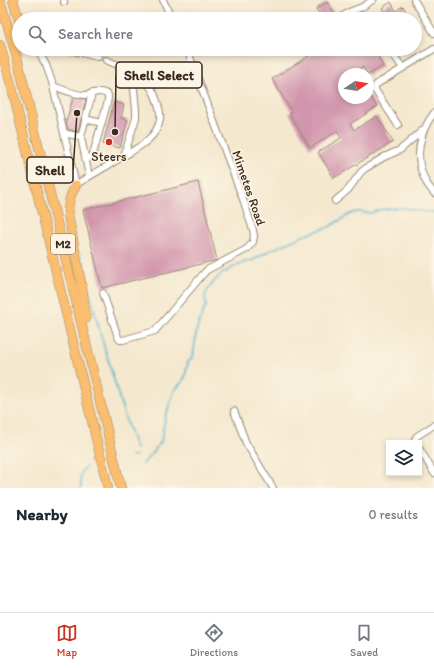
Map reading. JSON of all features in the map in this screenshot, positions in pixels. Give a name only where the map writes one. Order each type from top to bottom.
[{"type":"highway","name":"M2","points":[[0,0],[12,41]]},
{"type":"highway","points":[[13,0],[17,12]]},
{"type":"highway","name":"M2","points":[[0,46],[12,88],[108,488]]},
{"type":"highway","name":"M2","points":[[17,56],[121,488]]},
{"type":"highway","points":[[76,185],[69,199],[68,214],[84,294],[89,352]]},
{"type":"street","points":[[163,0],[169,12]]},
{"type":"street","points":[[349,12],[362,7],[373,0]]},
{"type":"street","points":[[414,0],[421,12]]},
{"type":"street","points":[[422,13],[434,33]]},
{"type":"street","points":[[398,125],[375,90],[374,86],[434,49]]},
{"type":"street","points":[[41,56],[46,65],[53,86],[76,185],[136,149],[149,139],[155,132],[161,118],[156,96],[150,85],[138,75],[106,60]]},
{"type":"street","points":[[94,56],[98,57]]},
{"type":"street","name":"Mimetes Road","points":[[103,293],[118,338],[120,340],[154,331],[207,270],[247,249],[253,242],[253,230],[246,209],[189,56]]},
{"type":"street","points":[[394,56],[403,68]]},
{"type":"street","points":[[124,156],[136,118],[134,89],[129,74],[125,68]]},
{"type":"street","points":[[53,86],[76,94],[84,95],[102,91],[108,95],[102,123],[92,154],[86,160]]},
{"type":"street","points":[[89,176],[81,136],[92,93]]},
{"type":"street","points":[[434,113],[421,138],[418,157],[425,181],[434,193]]},
{"type":"street","points":[[85,119],[102,123]]},
{"type":"street","points":[[335,201],[348,190],[366,168],[384,157],[400,150],[424,130]]},
{"type":"street","points":[[64,133],[81,136]]},
{"type":"street","points":[[234,411],[246,443],[273,488]]},
{"type":"street","points":[[415,440],[417,436],[434,424]]},
{"type":"street","points":[[422,453],[434,473]]},
{"type":"building","points":[[327,2],[333,12],[318,12],[316,9]]},
{"type":"building","points":[[391,2],[396,11],[403,6],[406,12],[384,12],[382,8]]},
{"type":"building","points":[[309,56],[378,56],[383,66],[374,71],[374,68],[338,68],[338,104],[374,104],[374,102],[377,107],[350,124],[354,130],[377,116],[393,142],[334,178],[318,152],[341,138],[337,131],[310,148],[289,113],[292,112],[272,79]]},
{"type":"building","points":[[73,98],[86,99],[78,132],[68,129],[66,122]]},
{"type":"building","points":[[114,102],[124,105],[121,118],[128,120],[120,148],[103,144]]},
{"type":"building","points":[[198,182],[217,260],[102,288],[83,210]]},
{"type":"waterway","points":[[143,464],[161,442],[165,418],[174,391],[185,377],[188,362],[193,357],[197,328],[206,305],[205,296],[207,291],[220,275],[239,264],[253,260],[305,235],[329,227],[350,214],[357,212],[370,213],[383,209],[404,208],[424,212],[434,212]]},
{"type":"waterway","points":[[80,254],[100,332],[125,418],[136,449]]},
{"type":"waterway","points":[[131,456],[136,455]]},
{"type":"waterway","points":[[81,488],[81,474],[86,467]]},
{"type":"place","name":"Shell","points":[[77,113]]},
{"type":"place","name":"Shell Select","points":[[115,132]]},
{"type":"place","name":"Steers","points":[[109,142]]}]
